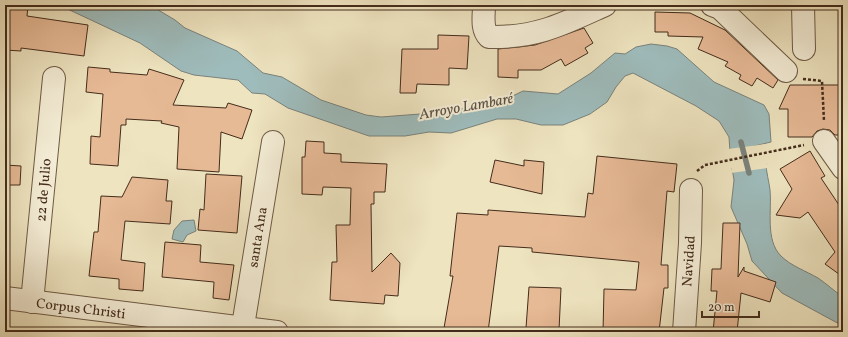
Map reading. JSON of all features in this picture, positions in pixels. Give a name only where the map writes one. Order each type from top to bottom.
[{"type":"street","points":[[484,5],[484,30],[489,37],[510,38],[531,35],[555,27],[605,5]]},
{"type":"street","points":[[712,5],[720,8],[786,70]]},
{"type":"street","points":[[803,5],[804,48]]},
{"type":"street","name":"22 de Julio","points":[[32,302],[54,78]]},
{"type":"street","points":[[824,141],[843,168]]},
{"type":"street","name":"santa Ana","points":[[242,330],[272,142]]},
{"type":"street","name":"Navidad","points":[[684,332],[690,243],[691,190]]},
{"type":"street","name":"Corpus Christi","points":[[5,298],[242,330],[277,332]]},
{"type":"path","points":[[705,165],[824,141],[822,81],[804,80],[786,70]]},
{"type":"water","points":[[59,5],[150,5],[185,28],[237,51],[263,73],[282,77],[321,100],[366,115],[381,117],[420,114],[431,115],[470,107],[494,105],[523,91],[558,94],[591,73],[615,53],[625,54],[636,47],[651,44],[667,46],[677,49],[714,82],[764,105],[769,114],[771,142],[730,152],[729,137],[719,121],[696,106],[633,73],[625,76],[607,102],[590,114],[563,125],[541,125],[516,119],[497,119],[451,133],[429,132],[405,136],[369,136],[288,108],[265,94],[252,93],[238,80],[194,75],[181,71],[140,43]]},
{"type":"water","points":[[766,163],[770,190],[771,233],[776,249],[789,263],[818,278],[843,297],[843,326],[782,293],[752,261],[747,244],[731,207],[734,180],[732,168]]},
{"type":"water","points":[[194,220],[196,231],[187,235],[183,242],[172,239],[174,230],[182,221]]},
{"type":"pier","points":[[773,143],[731,154],[728,152],[728,149]]},
{"type":"pier","points":[[766,161],[768,168],[731,173],[732,166]]},
{"type":"building","points":[[8,5],[28,6],[27,16],[88,25],[84,56],[21,48],[21,51],[5,50]]},
{"type":"building","points":[[655,12],[690,13],[725,30],[778,80],[773,88],[757,78],[752,86],[739,79],[741,75],[725,66],[728,62],[698,49],[703,37],[668,36],[668,32],[655,32]]},
{"type":"building","points":[[584,28],[593,43],[585,48],[588,53],[565,66],[561,59],[541,70],[518,70],[518,78],[498,77],[498,49],[535,45]]},
{"type":"building","points":[[438,35],[469,36],[467,69],[449,68],[449,85],[417,84],[416,93],[400,93],[402,49],[438,49]]},
{"type":"building","points":[[88,67],[110,69],[110,72],[147,75],[149,69],[184,80],[173,105],[226,108],[228,103],[252,110],[242,139],[221,132],[219,172],[177,169],[179,127],[161,123],[162,121],[126,119],[126,125],[121,125],[118,166],[90,164],[91,136],[100,137],[103,94],[86,92]]},
{"type":"building","points":[[790,85],[843,85],[843,135],[835,135],[830,130],[823,129],[817,131],[812,137],[788,137],[788,109],[779,109]]},
{"type":"building","points":[[306,141],[324,142],[324,153],[341,154],[341,162],[387,164],[385,192],[374,192],[374,204],[371,204],[372,272],[391,253],[400,263],[398,296],[385,295],[384,304],[330,300],[332,262],[337,262],[336,225],[350,225],[351,188],[323,187],[322,195],[302,194],[302,157],[305,157]]},
{"type":"building","points":[[810,151],[825,176],[821,178],[843,211],[843,277],[825,264],[835,252],[808,212],[800,218],[776,215],[792,189],[780,169]]},
{"type":"building","points":[[597,156],[677,164],[674,192],[667,191],[661,265],[668,265],[668,288],[664,288],[659,332],[603,332],[604,289],[636,290],[639,262],[532,252],[532,248],[499,246],[488,332],[444,328],[453,276],[450,276],[457,213],[488,215],[488,210],[585,217],[588,193],[593,194]]},
{"type":"building","points":[[495,160],[524,166],[524,160],[544,162],[542,194],[490,182]]},
{"type":"building","points":[[5,165],[21,166],[20,185],[5,185]]},
{"type":"building","points":[[206,174],[242,176],[237,233],[198,230],[200,209],[204,210]]},
{"type":"building","points":[[132,177],[168,180],[166,201],[172,201],[170,224],[125,221],[121,260],[145,263],[143,291],[119,289],[119,279],[89,276],[94,232],[98,232],[101,196],[122,197]]},
{"type":"building","points":[[723,223],[740,223],[738,277],[744,267],[744,271],[776,282],[770,302],[741,293],[737,332],[713,332],[717,291],[711,291],[712,269],[721,269]]},
{"type":"building","points":[[165,242],[201,245],[200,262],[234,265],[229,300],[213,298],[214,282],[162,277]]},
{"type":"building","points":[[529,287],[561,288],[559,330],[526,328]]},
{"type":"waterway","name":"Arroyo Lambaré","points":[[741,142],[749,173]]}]
